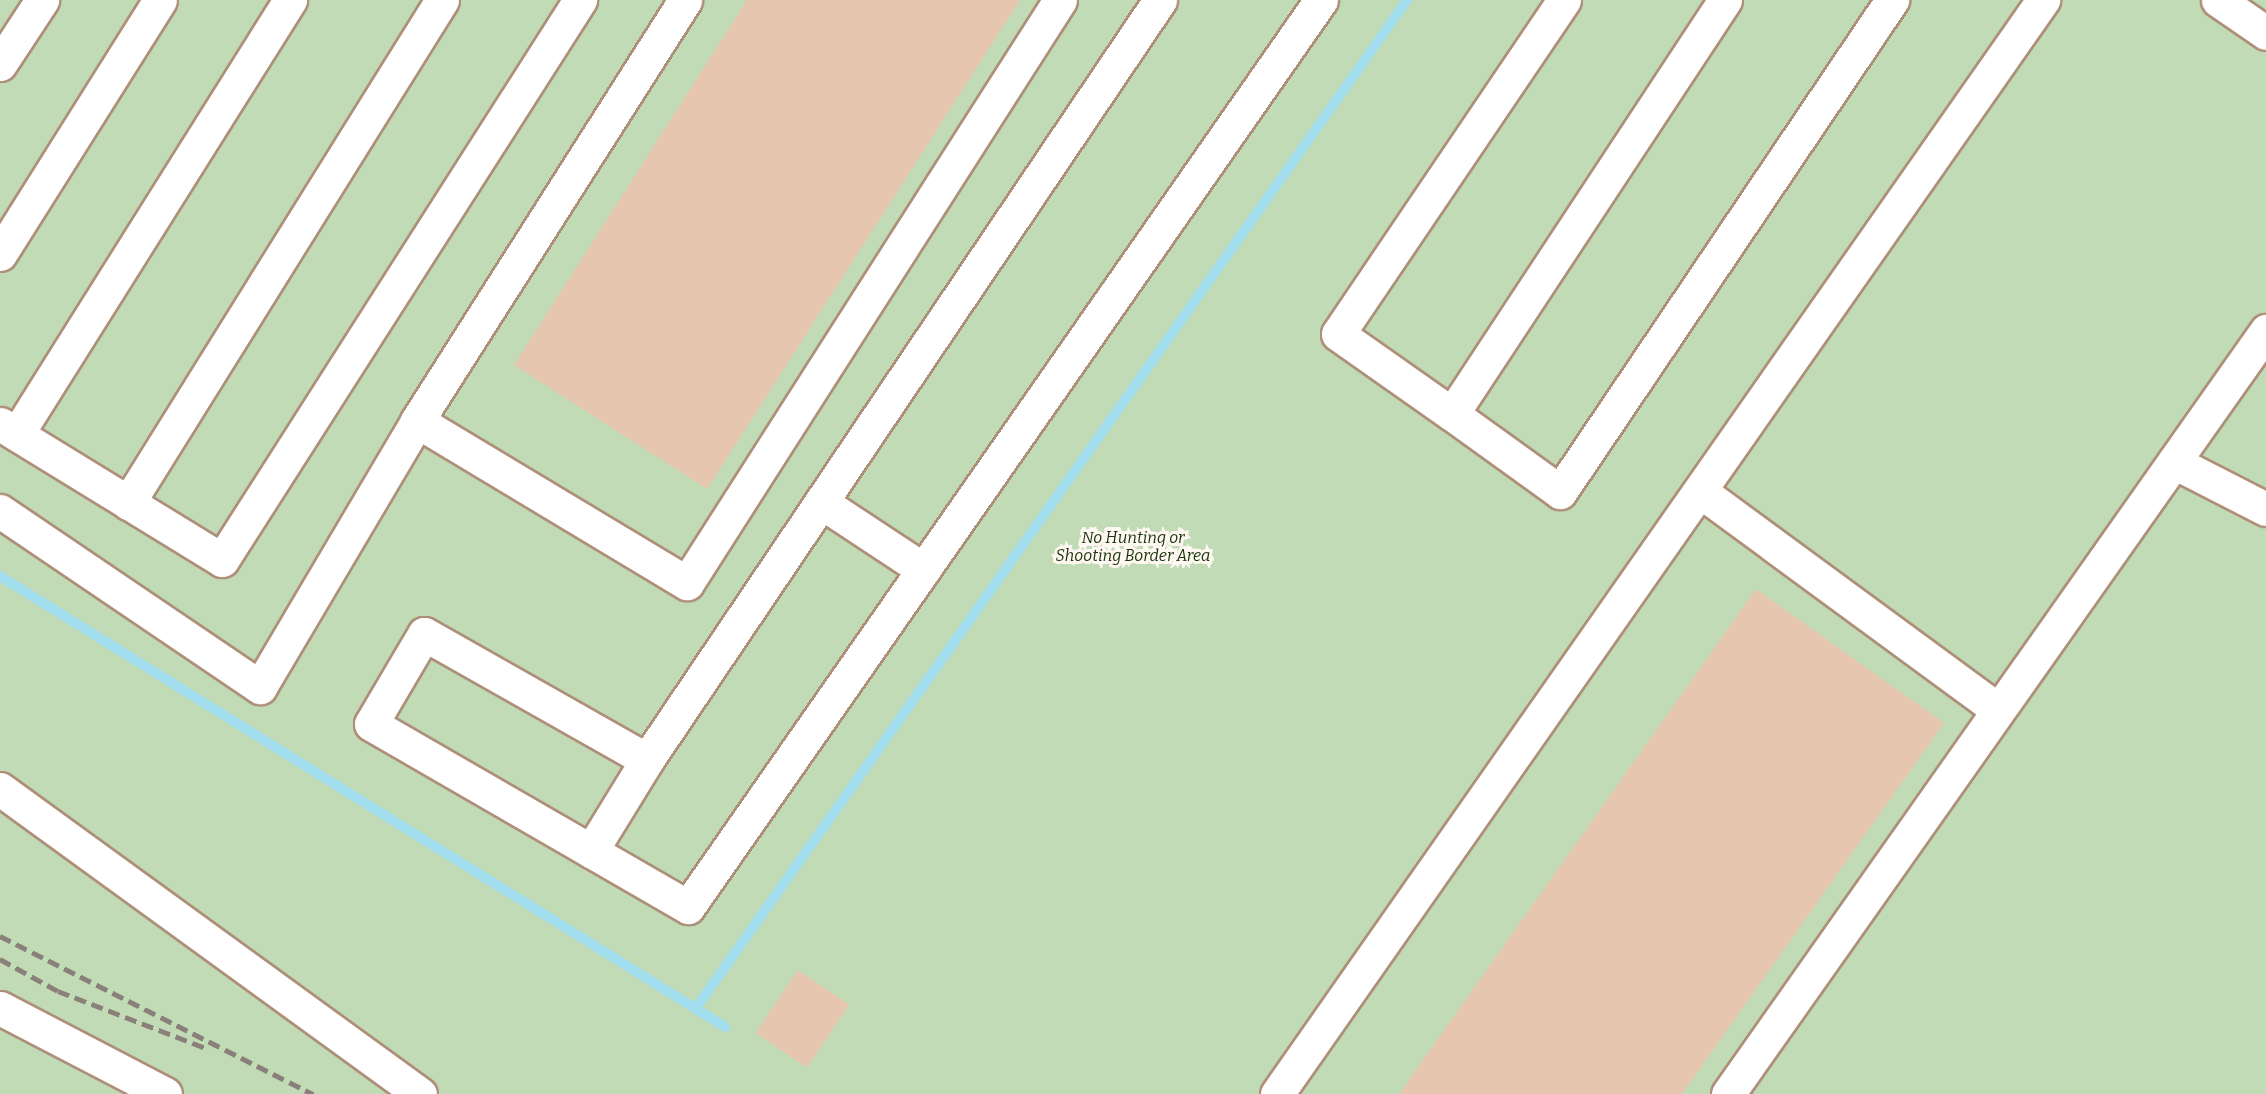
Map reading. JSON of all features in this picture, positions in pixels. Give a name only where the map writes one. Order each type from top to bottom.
[{"type":"lane","points":[[0,64],[42,0]]},
{"type":"lane","points":[[0,254],[160,0]]},
{"type":"lane","points":[[290,0],[8,429],[222,560],[580,0]]},
{"type":"lane","points":[[128,503],[442,0]]},
{"type":"lane","points":[[0,511],[260,687],[417,421],[685,0]]},
{"type":"lane","points":[[417,421],[687,583],[1060,0]]},
{"type":"lane","points":[[591,851],[647,760],[1160,0]]},
{"type":"lane","points":[[647,760],[424,634],[371,724],[688,907],[1321,0]]},
{"type":"lane","points":[[1564,0],[1338,334],[1560,492],[1892,0]]},
{"type":"lane","points":[[1452,414],[1725,0]]},
{"type":"lane","points":[[1277,1094],[2043,0]]},
{"type":"lane","points":[[2217,0],[2266,33]]},
{"type":"lane","points":[[1728,1094],[2266,331]]},
{"type":"lane","points":[[2174,462],[2266,508]]},
{"type":"lane","points":[[1700,491],[1998,710]]},
{"type":"lane","points":[[821,502],[924,570]]},
{"type":"lane","points":[[0,789],[420,1094]]},
{"type":"lane","points":[[0,1008],[165,1094]]},
{"type":"green space","name":"No Hunting or Shooting Border Area","points":[[0,0],[2266,0],[2266,1094],[0,1094]]},
{"type":"building","points":[[747,0],[1020,0],[707,489],[514,365]]},
{"type":"building","points":[[1756,589],[1944,723],[1682,1094],[1399,1094]]},
{"type":"building","points":[[798,970],[849,1005],[807,1068],[756,1033]]},
{"type":"waterway","points":[[696,1008],[1407,0]]},
{"type":"waterway","points":[[0,576],[725,1027]]},
{"type":"railway","points":[[0,936],[313,1094]]},
{"type":"railway","points":[[0,959],[58,991],[206,1048]]}]
